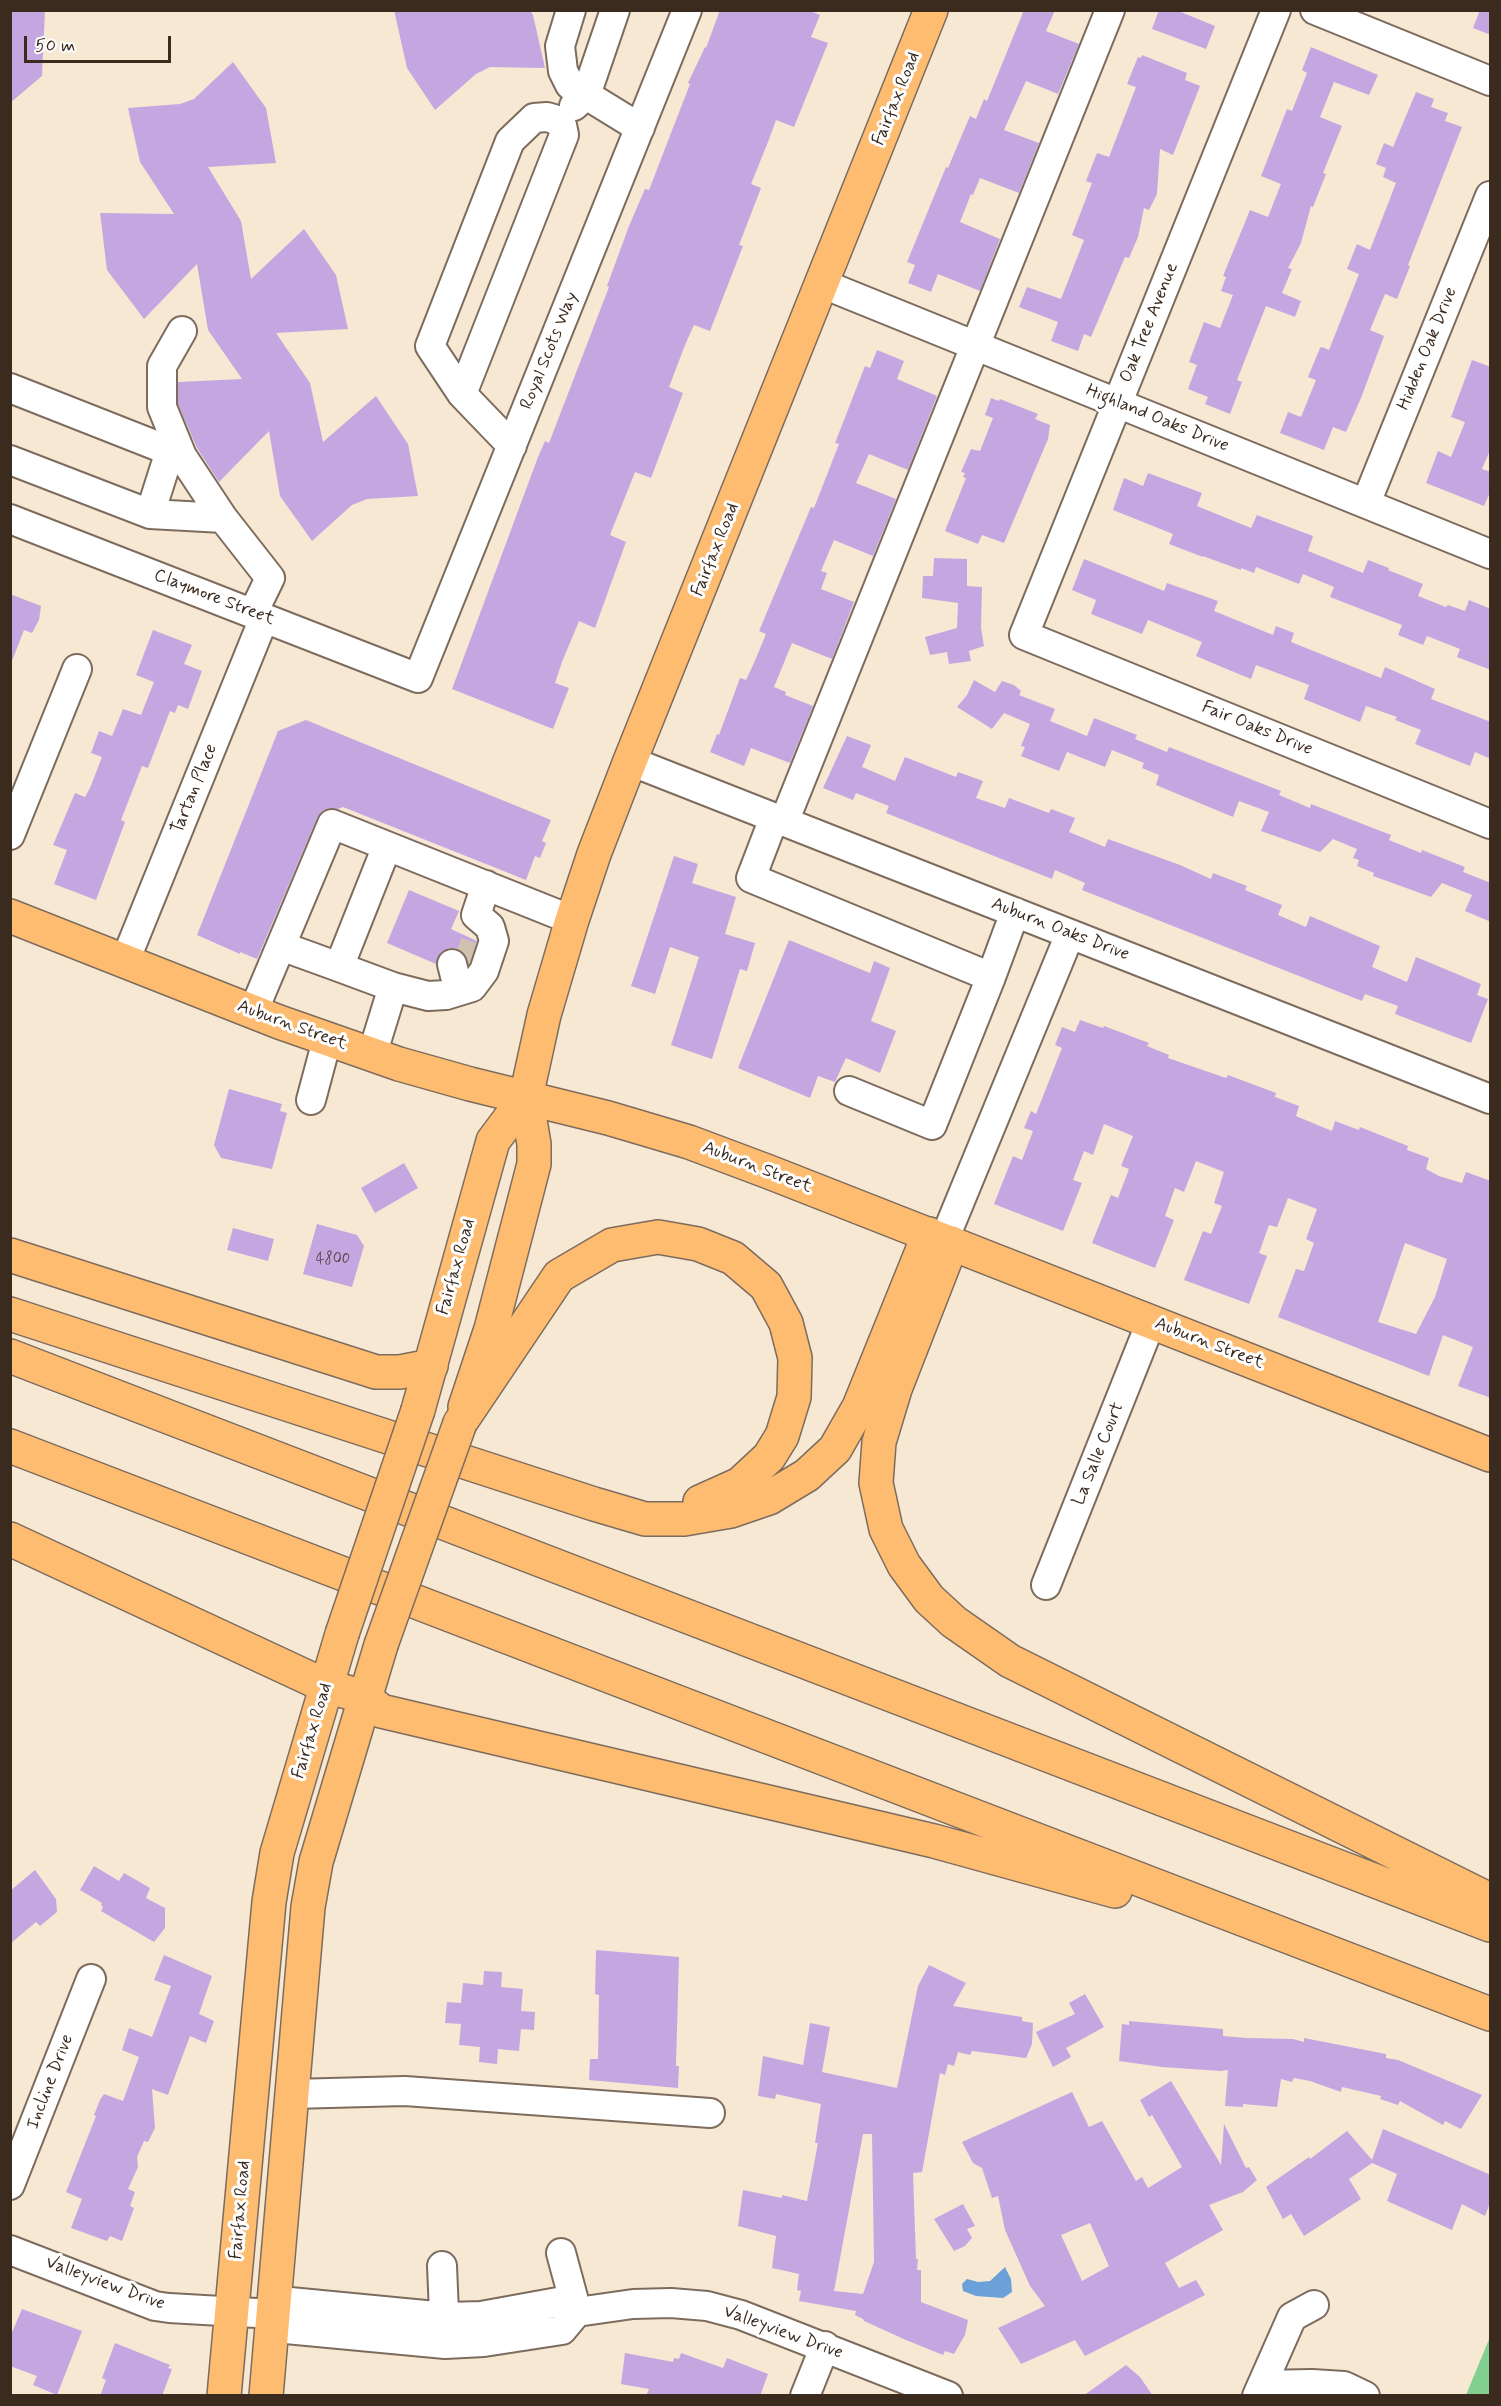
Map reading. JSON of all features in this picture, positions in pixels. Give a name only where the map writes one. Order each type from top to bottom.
[{"type":"main road","name":"Fairfax Road","points":[[266,2396],[308,1907],[316,1862],[381,1645],[491,1329],[534,1164],[534,1144],[526,1097],[544,1015],[594,854],[932,10]]},
{"type":"main road","name":"Auburn Street","points":[[10,916],[253,1012],[372,1055],[470,1084],[608,1118],[689,1142],[1491,1455]]},
{"type":"main road","name":"Fairfax Road","points":[[224,2396],[268,1902],[277,1853],[342,1634],[418,1410],[447,1299],[494,1141],[526,1097]]},
{"type":"main road","points":[[460,1423],[559,1276],[612,1245],[658,1237],[698,1244],[733,1258],[766,1287],[786,1323],[795,1358],[794,1397],[782,1436],[769,1457],[740,1484],[704,1501],[670,1507],[594,1504]]},
{"type":"main road","points":[[10,1314],[594,1504],[645,1519],[684,1519],[731,1511],[769,1498],[807,1475],[836,1449],[860,1407],[942,1239]]},
{"type":"main road","points":[[942,1239],[879,1442],[876,1483],[886,1529],[904,1565],[929,1599],[954,1622],[1010,1661],[1491,1900]]},
{"type":"main road","points":[[10,1256],[376,1372],[400,1372],[430,1366]]},
{"type":"main road","points":[[10,1356],[1491,1925]]},
{"type":"main road","points":[[10,1446],[1491,2015]]},
{"type":"main road","points":[[10,1539],[326,1686],[364,1697],[381,1711],[934,1840],[1100,1886],[1491,2015]]},
{"type":"street","points":[[571,10],[562,33],[560,58],[570,85],[640,128]]},
{"type":"street","points":[[557,120],[586,95],[615,10]]},
{"type":"street","points":[[991,977],[751,878],[779,820],[1110,10]]},
{"type":"street","name":"Oak Tree Avenue","points":[[1024,635],[1276,10]]},
{"type":"street","points":[[1315,10],[1491,81]]},
{"type":"street","name":"Royal Scots Way","points":[[418,678],[685,17]]},
{"type":"street","points":[[462,394],[564,135],[562,125],[557,120],[547,117],[534,118],[510,141],[430,346],[462,394],[512,446]]},
{"type":"street","name":"Hidden Oak Drive","points":[[1366,503],[1491,195]]},
{"type":"street","name":"Highland Oaks Drive","points":[[823,284],[1491,554]]},
{"type":"street","points":[[182,331],[162,366],[162,407],[176,454],[223,518]]},
{"type":"street","points":[[10,388],[176,454]]},
{"type":"street","points":[[150,514],[176,454]]},
{"type":"street","points":[[10,460],[150,514],[223,518]]},
{"type":"street","name":"Tartan Place","points":[[125,961],[259,615],[270,578],[223,518]]},
{"type":"street","name":"Claymore Street","points":[[10,519],[418,678]]},
{"type":"street","name":"Fair Oaks Drive","points":[[1024,635],[1491,824]]},
{"type":"street","points":[[10,835],[77,669]]},
{"type":"street","name":"Auburn Oaks Drive","points":[[630,761],[1491,1099]]},
{"type":"street","points":[[253,1012],[332,824],[572,920]]},
{"type":"street","points":[[339,967],[387,846]]},
{"type":"street","points":[[281,946],[393,987],[428,996],[454,976],[472,987],[484,971],[494,941],[490,927],[472,929],[486,885]]},
{"type":"street","points":[[849,1092],[932,1125],[1015,912]]},
{"type":"street","points":[[942,1239],[1070,934]]},
{"type":"street","points":[[372,1055],[393,987]]},
{"type":"street","points":[[311,1100],[327,1040]]},
{"type":"street","name":"La Salle Court","points":[[1046,1586],[1151,1322]]},
{"type":"street","name":"Incline Drive","points":[[10,2185],[91,1979]]},
{"type":"street","points":[[292,2094],[405,2091],[710,2113]]},
{"type":"street","name":"Valleyview Drive","points":[[10,2250],[155,2306],[274,2314]]},
{"type":"street","points":[[274,2314],[286,2330],[445,2330],[484,2342],[562,2330],[577,2312],[561,2253]]},
{"type":"street","points":[[442,2266],[445,2330]]},
{"type":"street","name":"Valleyview Drive","points":[[577,2312],[633,2304],[671,2303],[707,2307],[741,2315],[825,2346],[948,2396]]},
{"type":"street","points":[[1259,2390],[1292,2317],[1314,2305]]},
{"type":"street","points":[[804,2396],[825,2346]]},
{"type":"street","points":[[1259,2390],[1312,2384],[1344,2386],[1365,2396]]},
{"type":"green space","points":[[1490,2337],[1490,2395],[1466,2395]]},
{"type":"water","points":[[1005,2267],[1011,2279],[1012,2292],[1003,2298],[976,2296],[963,2291],[962,2284],[967,2279],[978,2282],[990,2281]]},
{"type":"building","points":[[10,10],[45,10],[42,76],[10,103]]},
{"type":"building","points":[[394,10],[530,10],[545,68],[490,67],[476,74],[435,110],[407,68]]},
{"type":"building","points":[[720,10],[808,10],[820,15],[811,37],[828,43],[794,127],[776,120],[751,184],[761,188],[739,245],[743,246],[710,331],[694,325],[685,345],[669,387],[683,393],[651,478],[635,472],[610,535],[626,542],[595,628],[579,621],[562,662],[555,683],[569,688],[553,729],[452,689],[538,457],[545,441],[549,443],[609,287],[607,286],[629,226],[645,189],[649,190],[690,84],[688,83],[706,48]]},
{"type":"building","points":[[1024,10],[1055,10],[1046,31],[1079,44],[1058,94],[1026,81],[1004,130],[1039,143],[1019,193],[980,178],[973,195],[971,194],[960,222],[1000,239],[980,291],[938,274],[931,292],[908,283],[915,265],[907,262],[946,167],[948,168],[970,116],[976,119],[984,99],[987,101]]},
{"type":"building","points":[[1159,10],[1176,10],[1215,26],[1206,49],[1152,29]]},
{"type":"building","points":[[1480,10],[1491,10],[1491,35],[1473,28]]},
{"type":"building","points":[[1311,47],[1378,75],[1369,95],[1334,82],[1320,117],[1342,126],[1323,173],[1326,174],[1313,207],[1311,206],[1301,243],[1288,268],[1292,269],[1282,293],[1301,301],[1295,317],[1266,306],[1237,380],[1242,382],[1230,414],[1205,404],[1208,397],[1188,389],[1197,365],[1189,362],[1204,322],[1220,328],[1233,295],[1221,291],[1226,277],[1223,276],[1250,210],[1268,217],[1281,184],[1261,176],[1287,109],[1292,111],[1307,73],[1302,70]]},
{"type":"building","points":[[1142,55],[1187,73],[1185,80],[1200,86],[1173,155],[1160,149],[1157,194],[1149,210],[1144,208],[1138,237],[1129,258],[1125,257],[1091,337],[1084,334],[1078,351],[1051,341],[1058,322],[1019,307],[1027,287],[1061,299],[1084,240],[1072,235],[1092,183],[1086,181],[1097,153],[1109,157],[1136,87],[1127,84],[1138,57],[1141,58]]},
{"type":"building","points":[[233,62],[266,108],[276,163],[208,167],[241,221],[251,279],[304,229],[336,275],[348,329],[276,333],[310,383],[323,442],[376,396],[408,444],[418,496],[367,499],[352,505],[312,541],[280,496],[269,431],[219,482],[197,448],[178,404],[178,382],[242,379],[208,330],[197,264],[144,319],[107,270],[100,213],[174,214],[140,162],[128,108],[180,104],[194,99]]},
{"type":"building","points":[[1416,92],[1434,99],[1431,107],[1448,113],[1445,121],[1462,127],[1397,299],[1385,294],[1370,330],[1384,336],[1361,398],[1346,432],[1333,427],[1324,450],[1280,433],[1288,412],[1301,417],[1316,380],[1308,377],[1320,348],[1329,350],[1359,274],[1347,269],[1357,244],[1370,250],[1396,183],[1383,177],[1386,168],[1376,164],[1384,143],[1393,147]]},
{"type":"building","points":[[877,350],[904,361],[897,379],[937,396],[908,470],[869,454],[856,483],[896,499],[873,556],[834,540],[821,571],[827,573],[821,589],[854,602],[832,659],[792,643],[774,687],[786,692],[785,695],[813,706],[790,763],[751,748],[744,766],[710,752],[717,734],[719,735],[740,678],[746,680],[754,663],[766,634],[759,631],[811,507],[814,508],[839,444],[835,443],[865,366],[870,368]]},
{"type":"building","points":[[1472,360],[1491,367],[1491,448],[1482,469],[1491,472],[1491,490],[1484,506],[1426,483],[1438,451],[1451,457],[1465,422],[1451,417]]},
{"type":"building","points":[[991,398],[999,401],[1000,399],[1038,414],[1035,419],[1050,425],[1048,439],[1004,543],[982,535],[978,544],[945,531],[966,478],[963,477],[965,473],[961,472],[971,449],[980,451],[993,418],[985,415]]},
{"type":"building","points":[[1148,473],[1202,493],[1197,506],[1251,528],[1257,515],[1313,536],[1308,551],[1363,573],[1368,560],[1389,568],[1388,570],[1423,584],[1418,596],[1446,607],[1448,605],[1465,611],[1469,600],[1491,609],[1491,670],[1457,657],[1460,649],[1427,636],[1423,645],[1398,635],[1402,625],[1330,597],[1334,587],[1303,574],[1299,584],[1256,567],[1254,573],[1241,568],[1241,570],[1169,544],[1173,534],[1113,510],[1124,478],[1143,486]]},
{"type":"building","points":[[934,558],[967,559],[967,586],[982,587],[981,628],[984,646],[969,651],[971,661],[949,664],[947,652],[930,655],[925,637],[957,628],[958,603],[922,598],[923,576],[933,576]]},
{"type":"building","points":[[1084,559],[1164,591],[1167,583],[1218,601],[1214,611],[1273,635],[1276,626],[1294,633],[1291,642],[1381,678],[1385,667],[1435,689],[1431,699],[1491,722],[1491,759],[1475,752],[1470,766],[1415,744],[1421,730],[1395,720],[1397,717],[1366,706],[1360,722],[1304,699],[1309,685],[1256,665],[1251,679],[1196,656],[1202,642],[1148,620],[1142,634],[1091,614],[1096,600],[1072,590]]},
{"type":"building","points":[[10,594],[41,606],[39,620],[32,633],[24,630],[12,661]]},
{"type":"building","points":[[153,630],[192,645],[184,664],[202,671],[188,709],[178,705],[175,713],[170,711],[148,768],[142,766],[121,820],[125,822],[96,900],[54,884],[67,850],[53,845],[75,793],[85,797],[90,788],[102,757],[91,753],[99,731],[112,736],[123,709],[141,715],[154,682],[136,675]]},
{"type":"building","points":[[974,680],[995,692],[1002,681],[1014,685],[1021,691],[1019,695],[1055,709],[1050,721],[1087,736],[1094,718],[1137,735],[1135,739],[1167,752],[1169,747],[1281,791],[1279,795],[1310,808],[1311,804],[1391,835],[1389,840],[1421,853],[1422,850],[1465,867],[1463,872],[1491,883],[1491,922],[1465,911],[1472,895],[1442,883],[1431,897],[1373,876],[1374,873],[1357,866],[1359,860],[1353,858],[1357,849],[1333,839],[1320,852],[1261,831],[1269,812],[1239,801],[1233,817],[1156,785],[1159,775],[1142,768],[1144,763],[1112,750],[1105,767],[1067,752],[1059,771],[1021,756],[1025,747],[1021,746],[1030,724],[1004,713],[992,729],[957,707],[967,695]]},
{"type":"building","points":[[306,720],[551,820],[542,841],[546,843],[540,858],[535,856],[526,880],[343,807],[329,808],[322,811],[317,818],[257,959],[197,935],[278,731]]},
{"type":"building","points":[[847,736],[871,745],[862,767],[895,781],[905,757],[956,777],[958,772],[983,781],[976,798],[1005,808],[1009,798],[1049,813],[1051,809],[1075,818],[1069,832],[1105,847],[1108,839],[1180,865],[1211,879],[1213,873],[1247,886],[1245,890],[1282,905],[1278,915],[1306,927],[1310,916],[1380,946],[1372,967],[1407,982],[1416,957],[1481,984],[1477,995],[1488,999],[1471,1043],[1395,1014],[1398,1006],[1365,994],[1362,1001],[1082,890],[1085,883],[1055,870],[1052,879],[886,813],[889,806],[856,793],[853,800],[823,788]]},
{"type":"building","points":[[674,856],[698,864],[692,883],[736,897],[725,934],[755,943],[747,971],[740,969],[712,1059],[671,1045],[699,957],[670,947],[655,994],[631,986]]},
{"type":"building","points":[[409,890],[459,911],[451,929],[477,941],[469,964],[464,953],[456,948],[449,948],[441,952],[436,964],[387,943]]},
{"type":"building","points":[[789,940],[870,973],[874,961],[890,968],[871,1021],[896,1031],[880,1073],[846,1058],[835,1082],[818,1076],[810,1098],[738,1068]]},
{"type":"building","points":[[1080,1020],[1103,1028],[1104,1026],[1149,1043],[1147,1046],[1169,1055],[1168,1058],[1226,1078],[1228,1075],[1276,1093],[1275,1097],[1299,1106],[1296,1116],[1332,1131],[1335,1121],[1359,1130],[1360,1127],[1408,1146],[1407,1150],[1429,1158],[1426,1169],[1439,1176],[1462,1183],[1466,1172],[1491,1181],[1491,1398],[1458,1386],[1473,1347],[1443,1335],[1429,1376],[1278,1317],[1296,1269],[1304,1271],[1314,1243],[1306,1239],[1317,1209],[1288,1198],[1277,1227],[1269,1225],[1259,1253],[1267,1256],[1249,1304],[1184,1280],[1203,1231],[1211,1234],[1222,1206],[1214,1203],[1224,1172],[1196,1161],[1184,1192],[1175,1188],[1165,1216],[1174,1220],[1155,1268],[1092,1243],[1111,1195],[1118,1198],[1129,1169],[1121,1166],[1133,1136],[1104,1124],[1093,1155],[1084,1151],[1073,1180],[1082,1183],[1063,1231],[994,1204],[1013,1156],[1022,1160],[1033,1131],[1024,1128],[1031,1111],[1036,1114],[1062,1048],[1055,1045],[1062,1027],[1075,1032]],"holes":[[[1405,1243],[1447,1259],[1435,1297],[1416,1334],[1378,1322]]]},
{"type":"building","points":[[229,1089],[282,1104],[280,1111],[287,1113],[272,1169],[221,1158],[214,1145]]},
{"type":"building","points":[[404,1163],[418,1188],[375,1213],[361,1188]]},
{"type":"building","points":[[317,1224],[357,1235],[364,1246],[352,1287],[303,1274]]},
{"type":"building","points":[[233,1228],[274,1239],[268,1261],[227,1250]]},
{"type":"building","points":[[94,1866],[119,1881],[124,1873],[150,1888],[146,1898],[165,1908],[165,1928],[154,1942],[101,1911],[102,1903],[80,1890]]},
{"type":"building","points":[[35,1870],[56,1899],[57,1912],[40,1926],[36,1922],[10,1944],[10,1891]]},
{"type":"building","points":[[596,1950],[679,1957],[676,2066],[679,2066],[678,2088],[589,2080],[590,2059],[598,2059],[599,1995],[595,1994]]},
{"type":"building","points":[[164,1955],[212,1976],[199,2014],[214,2021],[206,2043],[190,2036],[168,2095],[152,2089],[155,2128],[148,2142],[144,2141],[137,2157],[138,2167],[128,2189],[135,2192],[130,2206],[134,2208],[122,2241],[110,2236],[107,2241],[71,2228],[82,2199],[66,2192],[100,2100],[104,2094],[123,2101],[139,2057],[122,2050],[129,2028],[152,2037],[171,1986],[154,1980]]},
{"type":"building","points":[[929,1965],[966,1983],[953,2006],[1022,2017],[1022,2021],[1033,2023],[1032,2044],[1026,2058],[972,2051],[970,2055],[958,2052],[954,2066],[948,2064],[945,2075],[940,2073],[922,2172],[913,2173],[916,2259],[918,2259],[917,2270],[921,2270],[921,2302],[968,2320],[965,2335],[954,2354],[945,2351],[943,2355],[864,2321],[855,2315],[856,2311],[799,2301],[801,2291],[797,2290],[799,2274],[772,2268],[776,2236],[738,2226],[743,2190],[807,2201],[818,2143],[815,2143],[821,2104],[776,2094],[775,2099],[758,2096],[763,2056],[803,2065],[810,2023],[830,2027],[822,2072],[897,2088],[918,1986]],"holes":[[[863,2134],[872,2134],[874,2262],[863,2294],[834,2291]]]},
{"type":"building","points":[[484,1971],[502,1972],[501,1987],[523,1989],[521,2011],[535,2012],[534,2030],[521,2029],[519,2051],[498,2049],[497,2064],[479,2062],[480,2047],[459,2045],[461,2024],[445,2023],[447,2002],[461,2003],[463,1983],[483,1985]]},
{"type":"building","points":[[1085,1994],[1104,2027],[1066,2048],[1071,2057],[1053,2067],[1036,2032],[1075,2014],[1069,2003]]},
{"type":"building","points":[[1129,2021],[1223,2029],[1223,2036],[1293,2039],[1304,2042],[1304,2038],[1386,2054],[1386,2058],[1398,2060],[1482,2095],[1461,2129],[1445,2121],[1443,2125],[1400,2101],[1398,2105],[1380,2099],[1381,2096],[1342,2087],[1341,2092],[1294,2078],[1292,2082],[1281,2079],[1277,2107],[1243,2104],[1243,2107],[1225,2106],[1228,2070],[1162,2067],[1119,2061],[1122,2024],[1129,2025]]},
{"type":"building","points":[[1171,2081],[1221,2165],[1224,2124],[1246,2168],[1249,2167],[1257,2180],[1243,2192],[1209,2205],[1223,2230],[1165,2263],[1179,2288],[1196,2280],[1205,2295],[1085,2356],[1075,2340],[1021,2364],[998,2328],[1045,2306],[1030,2286],[1005,2230],[998,2196],[992,2198],[982,2168],[973,2163],[962,2142],[1072,2092],[1089,2127],[1102,2121],[1136,2181],[1142,2177],[1148,2188],[1182,2167],[1152,2115],[1149,2117],[1140,2100]],"holes":[[[1090,2223],[1109,2266],[1082,2281],[1061,2235]]]},
{"type":"building","points":[[1383,2129],[1491,2175],[1491,2200],[1485,2216],[1462,2204],[1452,2230],[1387,2201],[1397,2174],[1372,2163],[1349,2179],[1361,2199],[1304,2236],[1291,2214],[1283,2219],[1266,2187],[1309,2157],[1310,2159],[1347,2131],[1372,2160]]},
{"type":"building","points":[[963,2204],[975,2226],[967,2229],[972,2238],[965,2246],[954,2251],[934,2219]]},
{"type":"building","points":[[22,2309],[82,2331],[57,2395],[33,2385],[37,2376],[10,2366],[10,2337]]},
{"type":"building","points":[[115,2343],[170,2365],[168,2368],[172,2369],[162,2396],[100,2396],[106,2380],[102,2378]]},
{"type":"building","points":[[625,2353],[673,2362],[674,2358],[679,2359],[681,2353],[723,2368],[727,2358],[768,2374],[760,2396],[646,2396],[649,2389],[621,2384]]},
{"type":"building","points":[[1126,2365],[1140,2377],[1153,2396],[1083,2396]]},
{"type":"tunnel","points":[[465,969],[476,939]]}]
